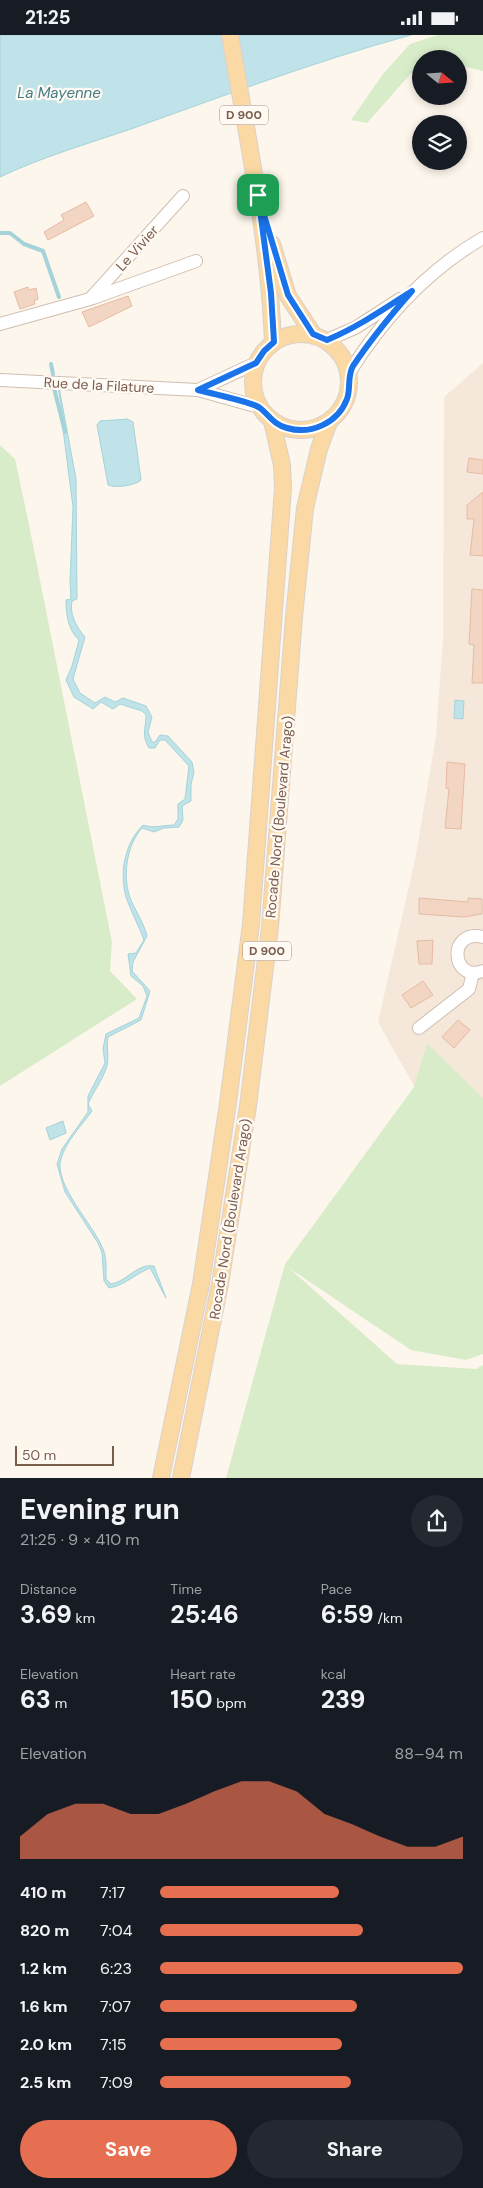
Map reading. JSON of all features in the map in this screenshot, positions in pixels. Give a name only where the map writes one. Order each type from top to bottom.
[{"type":"main road","name":"D 900","points":[[230,35],[258,195],[271,293],[274,342]]},
{"type":"main road","name":"D 900","points":[[258,195],[288,295],[320,337]]},
{"type":"main road","points":[[293,334],[320,337],[337,349],[345,360],[349,373],[350,387],[346,401],[339,413],[329,422],[315,429],[300,431],[285,428],[272,421],[260,407],[253,385],[256,363],[264,351],[274,342],[293,334]]},
{"type":"main road","name":"Rocade Nord (Boulevard Arago)","points":[[161,1478],[201,1284],[228,1103],[251,924],[283,488],[282,465],[272,421]]},
{"type":"main road","name":"Rocade Nord (Boulevard Arago)","points":[[181,1478],[220,1284],[248,1106],[270,927],[294,617],[306,508],[319,449],[329,422]]},
{"type":"street","name":"Le Vivier","points":[[90,299],[183,196]]},
{"type":"street","points":[[320,337],[355,328],[412,291],[457,254],[483,239]]},
{"type":"street","name":"Le Vivier","points":[[0,324],[90,299],[196,261]]},
{"type":"street","points":[[349,373],[370,340],[412,291]]},
{"type":"street","name":"Rue de la Filature","points":[[198,390],[256,363]]},
{"type":"street","name":"Rue de la Filature","points":[[0,380],[198,390],[260,407]]},
{"type":"street","points":[[419,1028],[469,989],[478,972],[467,971],[459,962],[458,950],[465,939],[483,937]]},
{"type":"shaded area","points":[[483,363],[483,1179],[459,1166],[378,1022],[415,860],[436,736],[443,637],[444,397]]},
{"type":"green space","points":[[438,35],[483,35],[483,71],[468,67],[468,50],[412,50],[412,72],[367,123],[351,120],[383,74],[410,44]]},
{"type":"green space","points":[[0,445],[15,459],[27,515],[112,942],[110,971],[137,999],[0,1086]]},
{"type":"green space","points":[[427,1043],[483,1098],[483,1354],[466,1360],[411,1350],[289,1268],[397,1364],[476,1369],[483,1365],[483,1478],[226,1478],[285,1264],[414,1087]]},
{"type":"water","name":"La Mayenne","points":[[0,35],[411,35],[270,79],[48,157],[0,177]]},
{"type":"water","points":[[58,387],[76,479],[77,599],[72,601],[71,606],[77,625],[85,637],[73,679],[80,693],[95,703],[105,697],[115,702],[123,698],[146,706],[152,717],[148,732],[152,742],[155,742],[160,735],[168,736],[192,762],[194,773],[191,784],[191,801],[182,806],[183,820],[179,827],[164,828],[154,832],[142,828],[129,853],[126,872],[128,891],[147,936],[133,962],[132,971],[150,991],[141,1020],[108,1037],[106,1069],[88,1104],[88,1096],[105,1063],[103,1049],[106,1034],[139,1018],[147,996],[143,986],[131,976],[128,954],[136,953],[144,940],[126,897],[123,878],[125,858],[132,840],[143,825],[154,827],[174,825],[178,819],[178,804],[185,799],[189,766],[165,740],[160,740],[155,748],[149,748],[145,736],[146,715],[142,711],[120,704],[113,709],[101,702],[93,709],[74,697],[66,680],[79,640],[70,627],[66,611],[66,600],[71,599],[73,507],[63,429],[65,429]]},
{"type":"water","points":[[127,419],[133,422],[141,480],[130,485],[111,486],[108,485],[97,425],[100,421]]},
{"type":"water","points":[[455,700],[464,701],[463,719],[454,718]]},
{"type":"water","points":[[88,1104],[92,1111],[63,1152],[60,1169],[63,1180],[68,1192],[103,1249],[106,1260],[106,1279],[111,1284],[143,1267],[154,1266],[166,1298],[150,1268],[120,1285],[109,1288],[104,1281],[102,1253],[98,1243],[65,1192],[57,1164],[62,1149],[88,1112]]},
{"type":"water","points":[[63,1121],[66,1133],[50,1140],[46,1128]]},
{"type":"building","points":[[86,202],[94,216],[48,240],[44,232],[64,220],[61,215]]},
{"type":"building","points":[[28,287],[29,290],[36,288],[38,299],[34,301],[35,304],[20,309],[14,292]]},
{"type":"building","points":[[128,296],[132,306],[89,327],[82,312]]},
{"type":"building","points":[[469,458],[483,460],[483,474],[467,472]]},
{"type":"building","points":[[483,492],[483,556],[470,555],[474,519],[467,519],[467,505]]},
{"type":"building","points":[[472,589],[483,590],[483,683],[472,683],[474,645],[469,644]]},
{"type":"building","points":[[447,762],[465,764],[461,829],[445,828],[449,789],[446,788]]},
{"type":"building","points":[[419,898],[468,902],[468,898],[482,899],[482,914],[464,917],[419,914]]},
{"type":"building","points":[[433,940],[432,964],[419,964],[417,941]]},
{"type":"building","points":[[423,981],[433,995],[411,1008],[402,995]]},
{"type":"building","points":[[458,1020],[470,1030],[454,1048],[442,1037]]},
{"type":"waterway","points":[[0,233],[10,233],[24,244],[43,251],[59,297]]},
{"type":"waterway","points":[[51,364],[53,374]]},
{"type":"waterway","points":[[54,388],[65,432]]},
{"type":"route","points":[[258,195],[288,295],[313,334],[327,340],[340,335],[355,328],[412,291],[370,340],[349,373],[350,387],[346,401],[339,413],[329,422],[315,429],[300,431],[285,428],[272,421],[260,407],[198,390],[256,363],[264,351],[274,342],[271,293],[258,195]]}]
